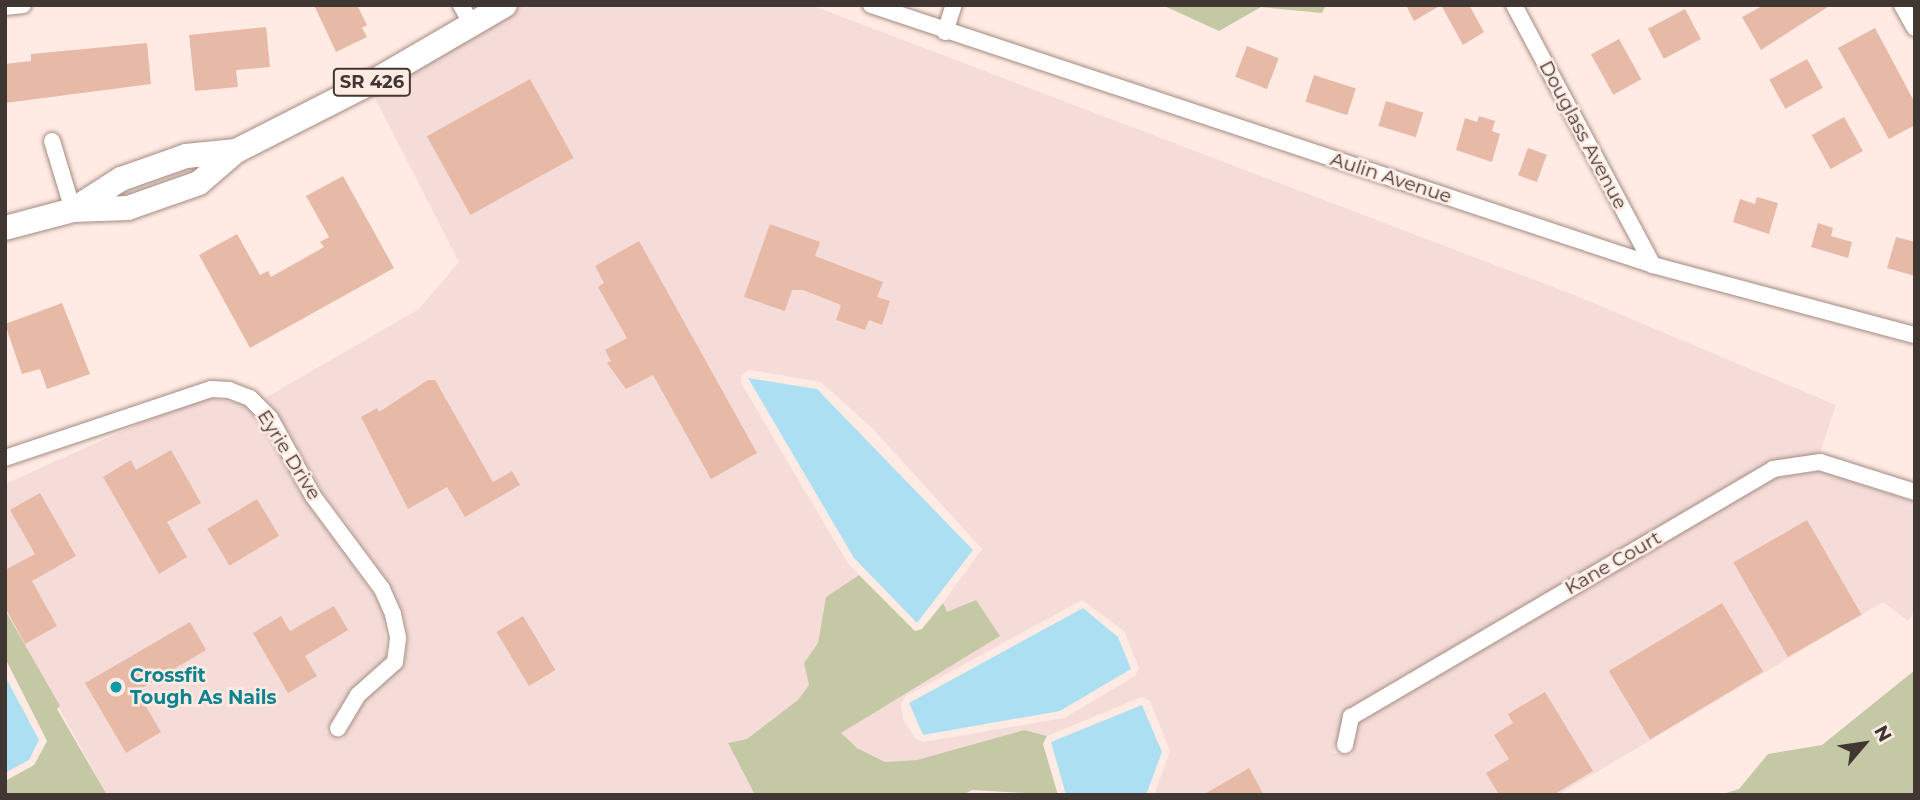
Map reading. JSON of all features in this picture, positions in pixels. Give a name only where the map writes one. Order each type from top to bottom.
[{"type":"main road","name":"SR 426","points":[[5,228],[72,210],[121,179],[186,156],[236,151],[306,118],[467,15],[505,5]]},
{"type":"street","points":[[5,7],[23,5]]},
{"type":"street","name":"Aulin Avenue","points":[[872,5],[945,32],[1653,265],[1915,335]]},
{"type":"street","points":[[945,32],[954,5]]},
{"type":"street","name":"Douglass Avenue","points":[[1514,5],[1653,265]]},
{"type":"street","points":[[1902,5],[1915,29]]},
{"type":"street","points":[[52,141],[72,210]]},
{"type":"street","name":"Eyrie Drive","points":[[5,458],[211,389],[229,390],[250,398],[270,418],[313,496],[382,589],[393,614],[398,638],[395,662],[358,695],[338,728]]},
{"type":"street","name":"Kane Court","points":[[1345,745],[1351,717],[1773,469],[1820,462],[1915,492]]},
{"type":"shaded area","points":[[522,5],[811,5],[1579,297],[1836,405],[1820,453],[1768,462],[1347,709],[1333,753],[1352,755],[1360,722],[1775,478],[1819,471],[1915,502],[1915,611],[1908,621],[1883,602],[1558,795],[1154,795],[1170,751],[1150,701],[1142,697],[1047,736],[1024,730],[917,760],[885,762],[857,748],[840,733],[1000,636],[946,612],[943,603],[982,549],[874,430],[821,382],[750,370],[741,375],[741,383],[847,562],[859,575],[826,597],[818,643],[804,663],[809,685],[798,701],[747,739],[728,743],[755,795],[107,795],[5,610],[5,484],[143,422],[211,398],[244,405],[261,424],[305,501],[373,594],[384,617],[386,658],[349,692],[325,732],[342,740],[365,701],[405,662],[408,636],[403,611],[390,583],[322,490],[278,413],[265,398],[419,309],[459,262],[372,92]],"holes":[[[1082,600],[1124,631],[1139,668],[1135,676],[1064,718],[923,742],[915,738],[903,719],[901,704],[906,696]]]},
{"type":"green space","points":[[1162,5],[1326,5],[1322,13],[1261,7],[1219,31]]},
{"type":"green space","points":[[859,575],[915,631],[922,629],[943,603],[947,612],[976,600],[1000,636],[841,733],[857,748],[885,762],[917,760],[1024,730],[1047,736],[1043,744],[1058,795],[972,790],[963,795],[755,795],[728,743],[747,739],[798,700],[809,685],[804,663],[818,643],[826,597]]},
{"type":"green space","points":[[5,610],[60,706],[57,709],[107,795],[5,795],[5,781],[34,765],[47,741],[5,658]]},
{"type":"green space","points":[[1915,670],[1915,795],[1720,795],[1739,789],[1768,754],[1822,745]]},
{"type":"water","points":[[748,378],[817,389],[973,550],[917,623],[854,558]]},
{"type":"water","points":[[1083,608],[1118,637],[1131,669],[1060,711],[923,735],[909,703]]},
{"type":"water","points":[[5,676],[39,740],[29,760],[5,773]]},
{"type":"water","points":[[1142,705],[1162,752],[1146,795],[1066,795],[1051,742]]},
{"type":"building","points":[[314,5],[357,5],[367,25],[362,28],[367,37],[336,52]]},
{"type":"building","points":[[1406,5],[1441,5],[1414,21]]},
{"type":"building","points":[[1441,5],[1469,5],[1484,32],[1463,45]]},
{"type":"building","points":[[1764,5],[1831,5],[1761,50],[1742,17]]},
{"type":"building","points":[[1685,9],[1701,39],[1664,59],[1648,29]]},
{"type":"building","points":[[266,27],[270,67],[236,70],[238,87],[195,91],[189,35]]},
{"type":"building","points":[[1875,28],[1915,103],[1915,125],[1889,139],[1838,48]]},
{"type":"building","points":[[1619,39],[1641,79],[1613,95],[1591,55]]},
{"type":"building","points":[[147,43],[151,84],[5,103],[5,64],[31,61],[31,54]]},
{"type":"building","points":[[1247,46],[1279,58],[1267,89],[1235,77]]},
{"type":"building","points":[[1807,59],[1823,88],[1785,109],[1769,80]]},
{"type":"building","points":[[1314,75],[1356,89],[1347,115],[1305,102]]},
{"type":"building","points":[[530,79],[574,158],[470,215],[427,136]]},
{"type":"building","points":[[1386,101],[1423,112],[1416,137],[1378,126]]},
{"type":"building","points":[[1479,116],[1495,121],[1492,131],[1500,134],[1492,162],[1456,150],[1465,118],[1477,122]]},
{"type":"building","points":[[1844,117],[1863,151],[1831,169],[1812,135]]},
{"type":"building","points":[[1528,148],[1547,155],[1537,182],[1518,175]]},
{"type":"building","points":[[343,176],[394,268],[250,348],[199,255],[237,234],[260,275],[268,271],[271,277],[324,247],[320,242],[329,237],[306,196]]},
{"type":"building","points":[[1757,197],[1778,203],[1769,234],[1733,222],[1740,199],[1755,204]]},
{"type":"building","points":[[1818,223],[1833,228],[1831,236],[1852,242],[1848,258],[1811,247]]},
{"type":"building","points":[[770,224],[820,242],[815,256],[883,282],[877,297],[890,301],[882,325],[869,320],[865,330],[836,320],[841,305],[803,290],[792,290],[785,311],[744,297]]},
{"type":"building","points":[[1896,237],[1915,242],[1915,276],[1887,268]]},
{"type":"building","points":[[639,241],[757,453],[711,479],[653,375],[626,389],[607,363],[611,361],[605,350],[627,338],[598,287],[604,283],[595,266]]},
{"type":"building","points":[[62,303],[90,374],[47,389],[40,369],[22,374],[5,324]]},
{"type":"building","points":[[428,380],[435,380],[493,482],[512,471],[520,485],[465,517],[447,487],[408,509],[361,417],[377,408],[379,412]]},
{"type":"building","points":[[171,450],[201,503],[167,522],[187,557],[159,574],[103,477],[131,460],[136,470]]},
{"type":"building","points":[[40,493],[76,556],[32,581],[57,626],[25,644],[5,607],[5,570],[35,554],[10,510]]},
{"type":"building","points":[[257,499],[279,536],[229,566],[207,529]]},
{"type":"building","points":[[1807,520],[1862,614],[1788,657],[1733,562]]},
{"type":"building","points":[[1722,603],[1763,672],[1650,740],[1609,671]]},
{"type":"building","points":[[334,606],[348,630],[305,656],[317,676],[288,693],[253,633],[281,616],[290,631]]},
{"type":"building","points":[[523,616],[555,670],[529,686],[496,632]]},
{"type":"building","name":"Crossfit Tough As Nails","points":[[190,622],[206,650],[137,691],[161,732],[126,753],[85,683]]},
{"type":"building","points":[[1545,692],[1593,771],[1553,795],[1499,795],[1486,773],[1509,759],[1494,735],[1513,723],[1508,714]]},
{"type":"building","points":[[1249,768],[1264,795],[1203,795]]},
{"type":"place","name":"Crossfit Tough As Nails","points":[[116,687]]}]
